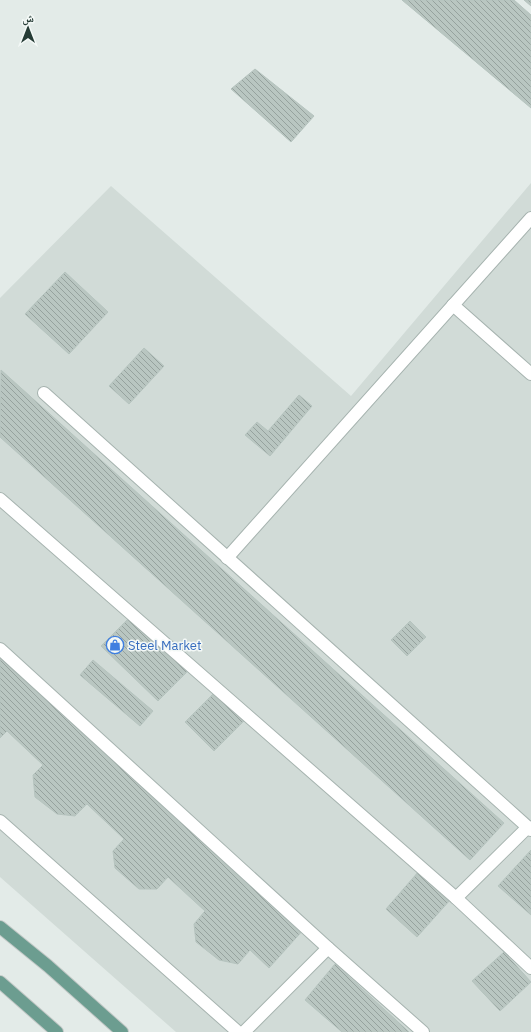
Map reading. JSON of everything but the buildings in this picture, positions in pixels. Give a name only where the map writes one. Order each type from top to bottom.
[{"type":"main road","points":[[0,928],[48,966],[122,1032]]},
{"type":"main road","points":[[0,982],[57,1032]]},
{"type":"lane","points":[[227,558],[531,218]]},
{"type":"lane","points":[[453,305],[531,374]]},
{"type":"lane","points":[[44,393],[529,828],[456,898]]},
{"type":"lane","points":[[0,499],[456,898],[531,968]]},
{"type":"lane","points":[[0,648],[328,948],[423,1032]]},
{"type":"lane","points":[[0,821],[238,1032]]},
{"type":"lane","points":[[244,1032],[328,948]]},
{"type":"shaded area","points":[[531,183],[531,1032],[176,1032],[0,877],[0,298],[111,186],[351,396]]},
{"type":"place","name":"Steel Market","points":[[115,645]]}]
